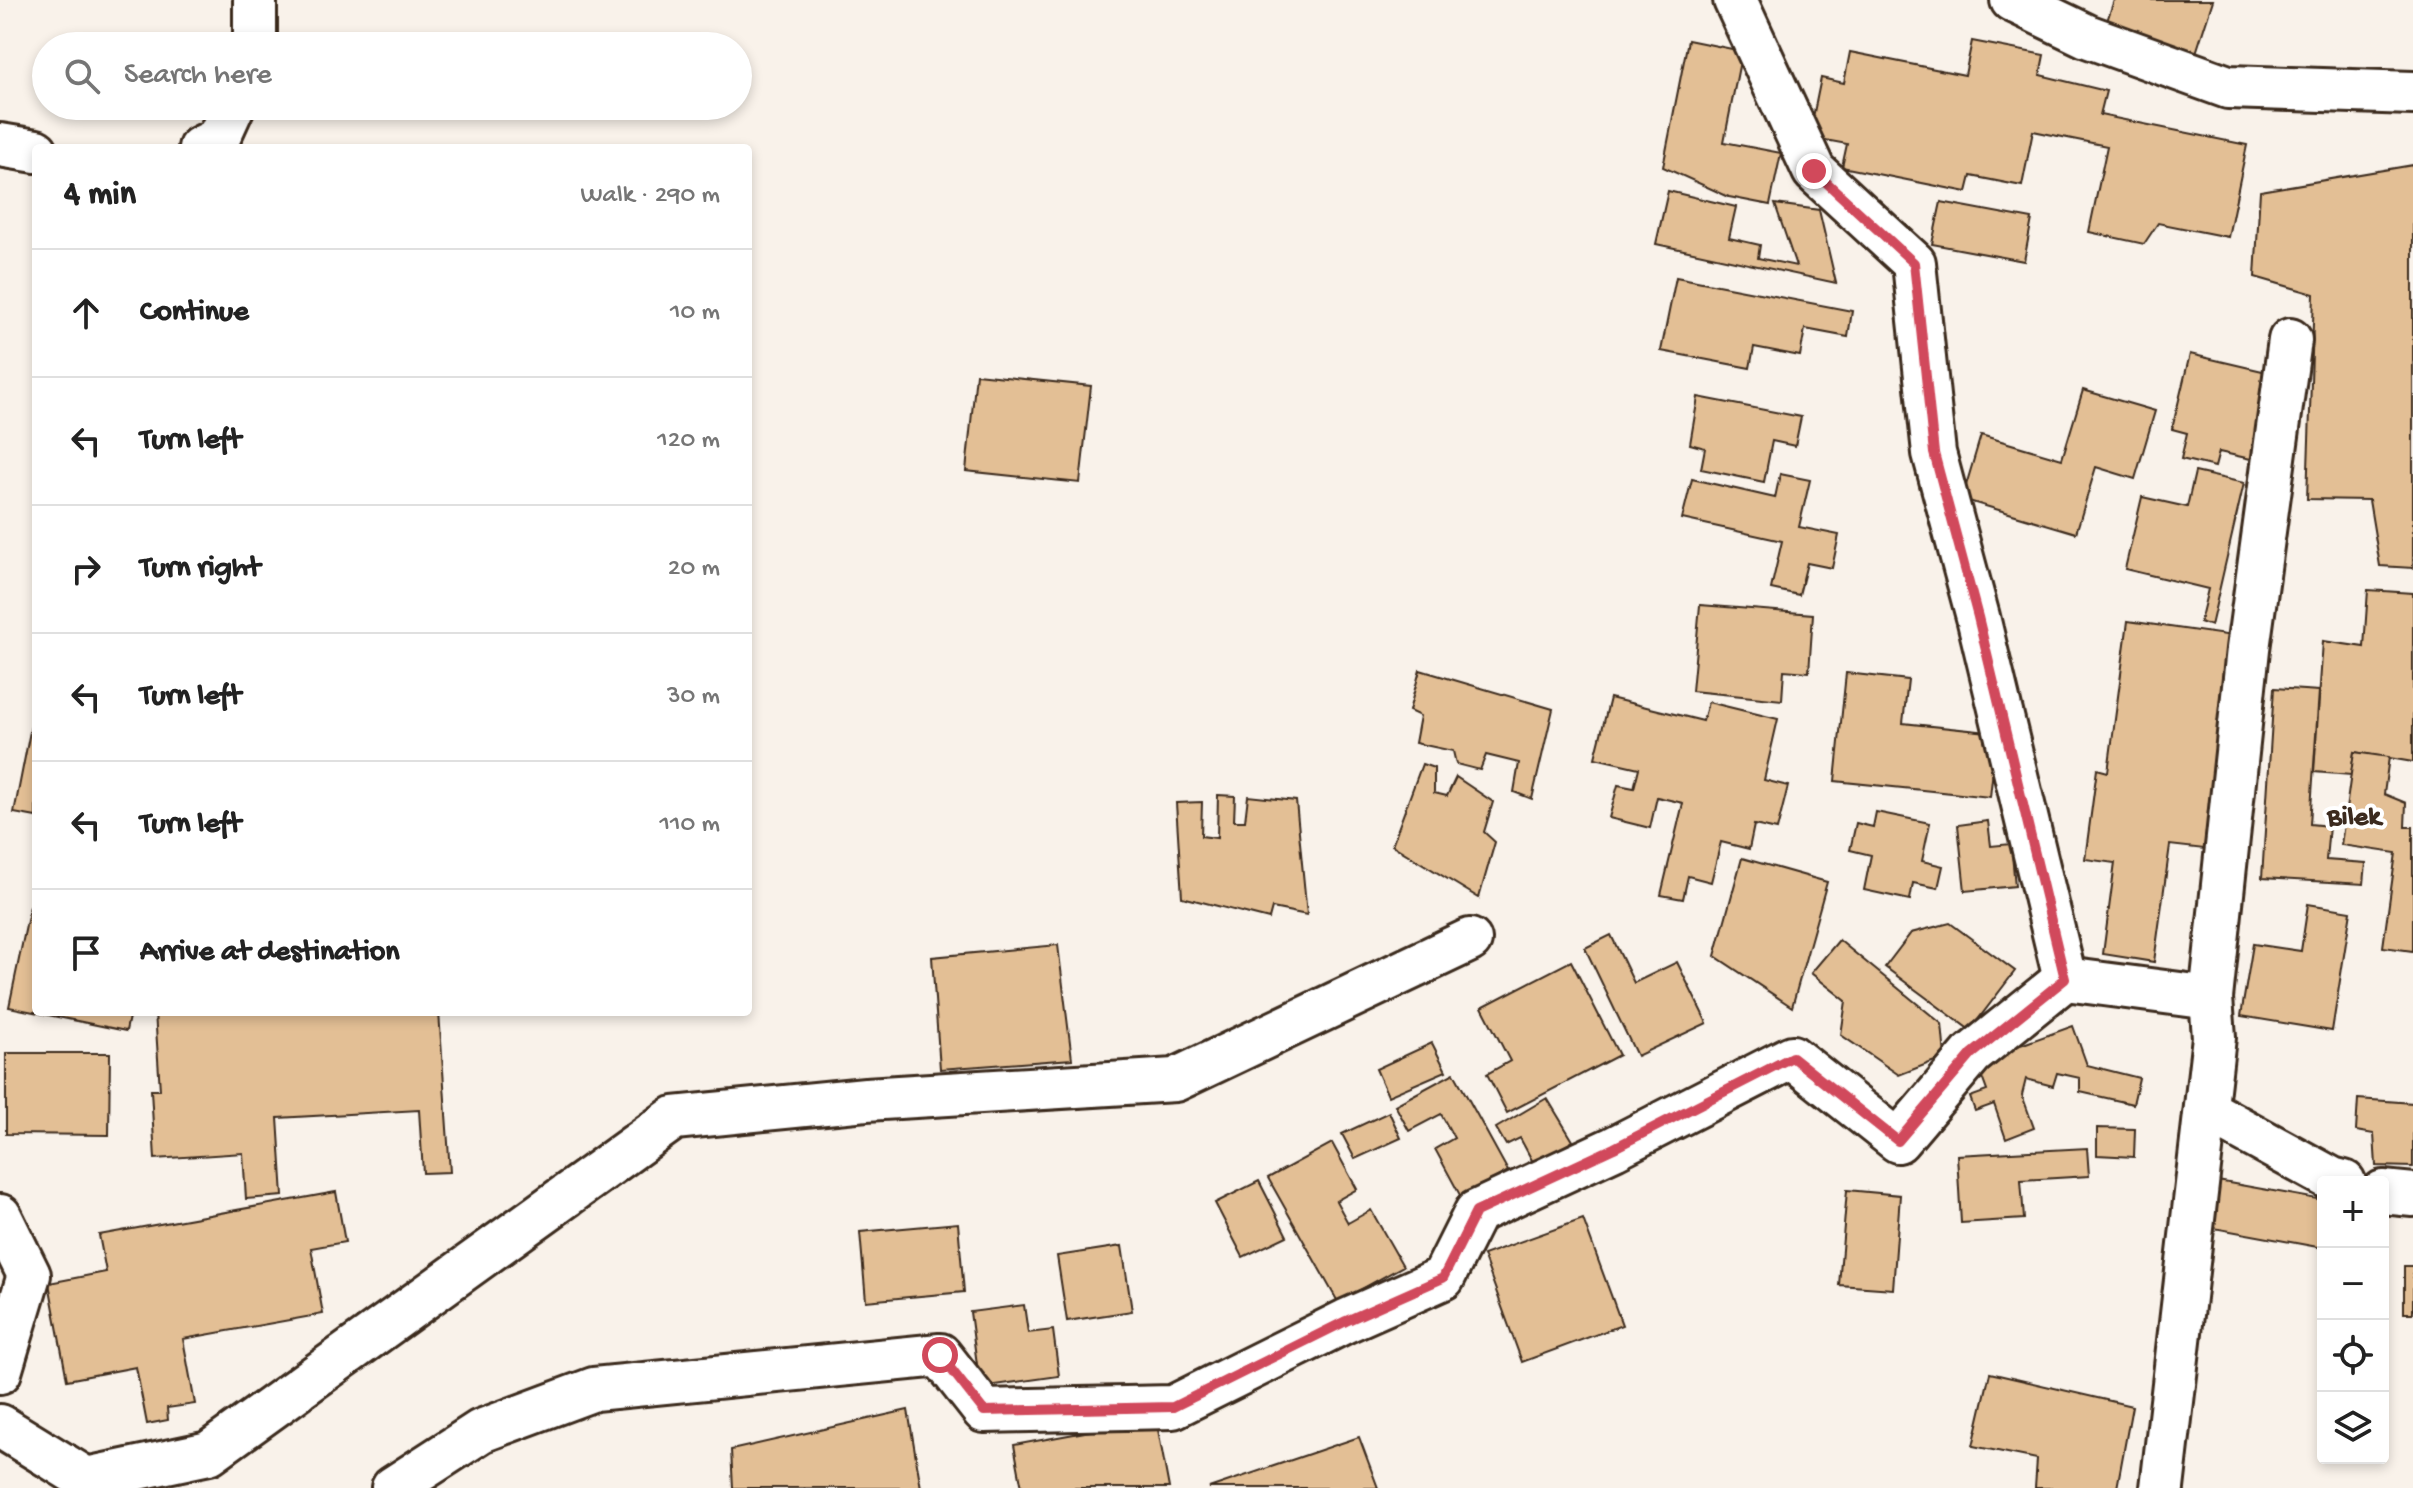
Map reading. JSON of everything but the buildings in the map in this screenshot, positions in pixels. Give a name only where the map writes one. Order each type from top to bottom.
[{"type":"street","points":[[255,0],[255,32]]},
{"type":"street","points":[[1735,0],[1814,171],[1914,263],[1934,453],[1978,617],[2065,979]]},
{"type":"street","points":[[2012,0],[2087,36],[2228,87],[2413,93]]},
{"type":"street","points":[[208,144],[218,139],[227,120]]},
{"type":"street","points":[[0,145],[32,150]]},
{"type":"street","points":[[2162,1488],[2214,1037],[2211,998],[2248,649],[2290,340]]},
{"type":"street","points":[[0,1426],[86,1479],[209,1453],[674,1118],[866,1099],[1175,1080],[1470,940]]},
{"type":"street","points":[[393,1488],[481,1431],[594,1389],[940,1355],[984,1411],[1173,1407],[1346,1321],[1443,1278],[1476,1212],[1614,1148],[1792,1057],[1898,1141],[1972,1054],[2065,979],[2211,998]]},
{"type":"street","points":[[2206,1110],[2327,1176]]},
{"type":"street","points":[[2389,1193],[2413,1195]]},
{"type":"street","points":[[0,1216],[29,1275],[0,1372]]},
{"type":"district","name":"Bilek","points":[[2354,814]]},
{"type":"route","points":[[940,1355],[984,1411],[1173,1407],[1346,1321],[1443,1278],[1476,1212],[1614,1148],[1792,1057],[1898,1141],[1972,1054],[2065,979],[1978,617],[1934,453],[1914,263],[1814,171]]}]
